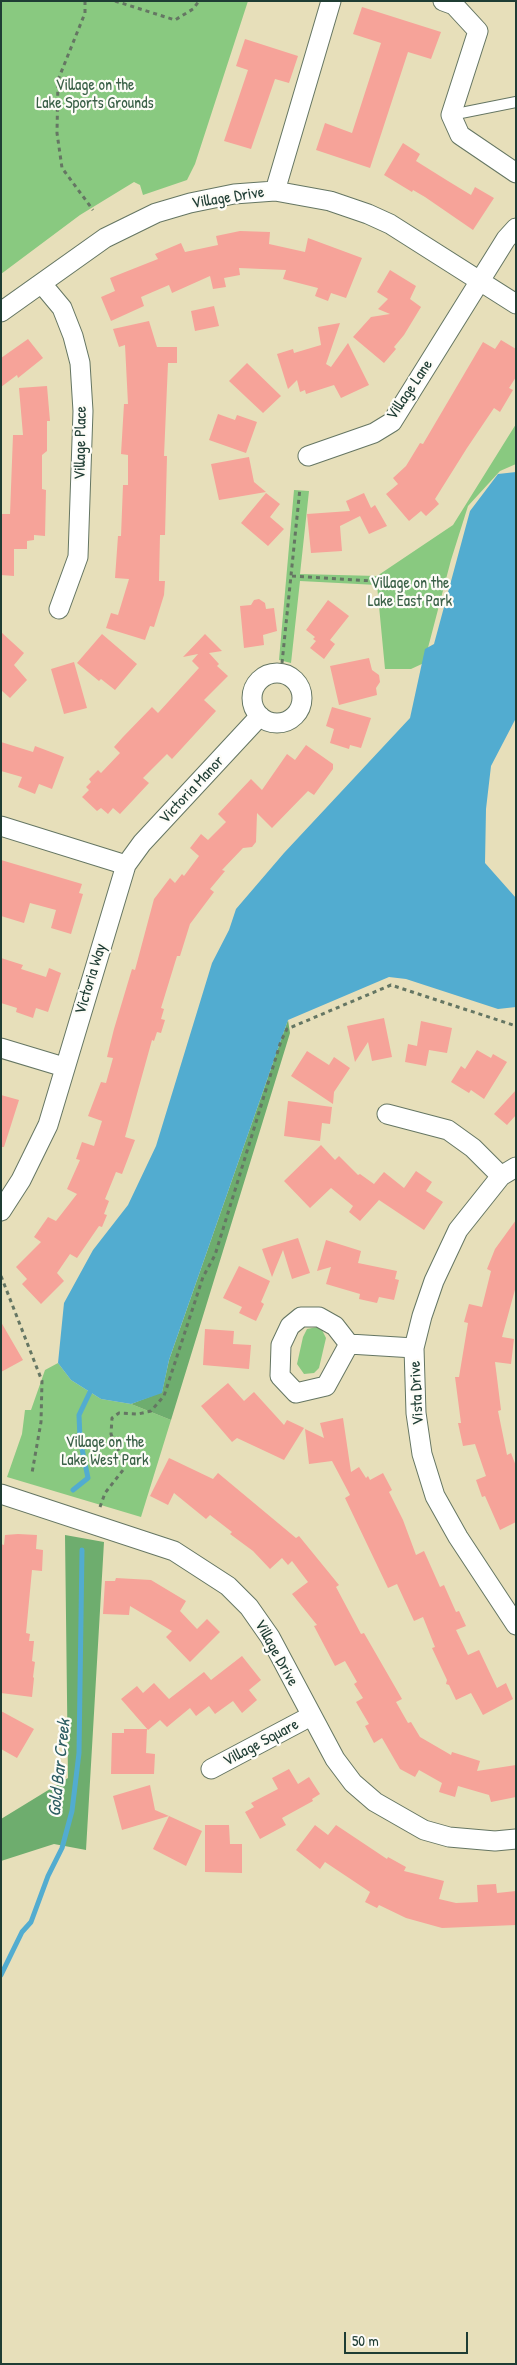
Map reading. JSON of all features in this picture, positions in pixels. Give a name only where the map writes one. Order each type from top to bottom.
[{"type":"street","points":[[275,191],[332,1]]},
{"type":"street","points":[[443,1],[454,5],[478,31],[451,115],[460,135],[516,173]]},
{"type":"street","name":"Village Drive","points":[[1,312],[105,238],[156,213],[190,203],[234,194],[275,191],[330,201],[390,224],[480,283],[516,304]]},
{"type":"street","name":"Village Lane","points":[[308,456],[374,434],[392,422],[506,239],[516,228]]},
{"type":"street","name":"Village Place","points":[[42,284],[62,308],[73,336],[80,363],[83,411],[78,557],[59,609]]},
{"type":"street","name":"Victoria Manor","points":[[126,865],[142,843],[260,716]]},
{"type":"street","points":[[1,826],[126,865]]},
{"type":"street","name":"Victoria Way","points":[[1,1211],[21,1180],[48,1125],[126,865]]},
{"type":"street","points":[[1,1048],[64,1067]]},
{"type":"street","points":[[387,1114],[448,1130],[508,1171]]},
{"type":"street","name":"Vista Drive","points":[[508,1171],[458,1230],[434,1281],[414,1348],[416,1413],[422,1454],[435,1496],[458,1537],[516,1626]]},
{"type":"street","points":[[349,1344],[414,1348]]},
{"type":"street","name":"Village Drive","points":[[1,1494],[174,1551],[228,1586],[249,1607],[270,1637],[335,1759],[353,1783],[375,1802],[424,1830],[450,1837],[495,1841],[516,1839]]},
{"type":"street","name":"Village Square","points":[[211,1769],[311,1716]]},
{"type":"lane","points":[[451,115],[516,102]]},
{"type":"path","points":[[85,1],[85,13],[58,80],[57,123],[62,168],[93,210]]},
{"type":"path","points":[[114,1],[175,20],[193,9],[199,1]]},
{"type":"path","points":[[282,663],[300,488]]},
{"type":"path","points":[[292,576],[374,581]]},
{"type":"path","points":[[100,1507],[105,1494],[123,1470],[122,1458],[111,1434],[112,1418],[119,1413],[138,1414],[151,1411],[158,1405],[166,1392],[204,1277],[215,1255],[281,1041],[288,1029],[391,984],[516,1026]]},
{"type":"path","points":[[1,1276],[42,1381],[39,1439],[32,1473]]},
{"type":"green space","name":"Village on the Lake Sports Grounds","points":[[1,1],[248,1],[195,164],[187,180],[143,195],[140,185],[134,182],[80,215],[1,274]]},
{"type":"green space","name":"Village on the Lake East Park","points":[[516,424],[516,464],[500,471],[468,506],[451,560],[424,663],[411,669],[385,669],[377,585],[300,581],[291,663],[279,660],[294,490],[309,491],[300,574],[377,576],[453,525]]},
{"type":"green space","points":[[288,1020],[290,1033],[171,1420],[131,1404],[162,1392],[169,1360]]},
{"type":"green space","points":[[317,1327],[322,1330],[326,1338],[319,1368],[314,1373],[304,1374],[297,1364],[303,1337],[307,1329]]},
{"type":"green space","name":"Village on the Lake West Park","points":[[58,1363],[71,1380],[101,1399],[131,1404],[171,1420],[141,1517],[7,1477],[22,1434],[25,1410],[31,1410],[45,1370]]},
{"type":"green space","points":[[65,1535],[104,1542],[86,1850],[54,1844],[1,1861],[1,1819],[68,1778]]},
{"type":"water","points":[[516,472],[516,718],[491,766],[486,809],[485,863],[516,898],[516,1007],[498,1009],[406,979],[389,977],[288,1020],[169,1360],[162,1393],[131,1404],[101,1399],[71,1380],[58,1363],[64,1303],[93,1250],[128,1205],[156,1146],[212,963],[229,930],[236,909],[284,853],[410,718],[425,649],[434,644],[470,511],[498,474]]},
{"type":"building","points":[[362,7],[441,32],[431,59],[408,52],[370,168],[316,150],[325,123],[352,133],[381,43],[353,34]]},
{"type":"building","points":[[245,39],[298,56],[289,83],[275,79],[251,149],[224,141],[248,70],[236,66]]},
{"type":"building","points":[[403,143],[420,154],[416,161],[471,195],[475,187],[494,198],[473,230],[425,197],[413,190],[412,192],[384,175]]},
{"type":"building","points":[[240,231],[270,232],[269,244],[305,252],[308,238],[362,258],[346,298],[331,293],[328,301],[315,296],[318,288],[283,279],[286,270],[239,268],[240,275],[224,278],[226,287],[213,289],[210,276],[172,293],[169,285],[141,297],[144,306],[111,321],[101,297],[115,291],[110,278],[158,259],[155,254],[181,243],[185,252],[218,245],[216,236]]},
{"type":"building","points":[[390,270],[416,286],[410,299],[421,307],[404,335],[394,347],[396,349],[384,363],[353,337],[371,317],[390,314],[378,309],[388,299],[377,292]]},
{"type":"building","points":[[214,306],[219,326],[195,331],[191,311]]},
{"type":"building","points":[[149,321],[157,347],[177,347],[177,363],[168,363],[164,456],[167,456],[165,535],[160,535],[159,581],[165,581],[164,595],[154,627],[150,626],[145,640],[106,628],[111,613],[118,615],[129,579],[115,578],[118,536],[121,536],[123,485],[128,485],[128,455],[121,454],[124,404],[128,404],[125,345],[119,347],[113,329]]},
{"type":"building","points":[[340,323],[326,364],[331,367],[348,343],[369,385],[341,398],[334,385],[306,394],[305,390],[300,392],[297,380],[288,389],[277,354],[293,349],[294,353],[321,345],[318,327]]},
{"type":"building","points":[[28,339],[43,358],[18,378],[17,375],[1,387],[1,358]]},
{"type":"building","points":[[501,340],[516,349],[516,377],[509,388],[513,390],[500,412],[494,408],[467,448],[435,499],[439,504],[426,516],[421,511],[409,521],[386,494],[398,484],[393,478],[406,466],[420,443],[423,444],[483,342],[495,349]]},
{"type":"building","points":[[247,363],[281,396],[263,413],[229,381]]},
{"type":"building","points":[[47,386],[50,421],[47,421],[47,451],[42,455],[42,489],[46,490],[45,536],[34,535],[34,540],[27,541],[27,549],[14,549],[14,576],[1,575],[1,514],[10,514],[13,435],[23,435],[19,388]]},
{"type":"building","points":[[218,414],[235,420],[237,415],[257,422],[246,453],[209,440]]},
{"type":"building","points":[[249,457],[254,482],[266,492],[219,500],[211,464]]},
{"type":"building","points":[[266,493],[280,504],[270,517],[284,529],[268,546],[241,523]]},
{"type":"building","points":[[364,493],[371,508],[375,505],[387,526],[369,534],[360,516],[340,526],[342,551],[311,553],[307,514],[350,511],[346,501]]},
{"type":"building","points":[[259,599],[265,603],[266,609],[274,608],[277,631],[263,635],[264,645],[244,648],[240,606],[251,605],[254,600]]},
{"type":"building","points":[[328,600],[349,616],[330,640],[335,644],[324,659],[310,648],[316,641],[313,639],[315,637],[306,630]]},
{"type":"building","points":[[1,632],[24,653],[14,665],[27,680],[10,698],[1,690]]},
{"type":"building","points":[[102,634],[137,664],[115,690],[101,679],[99,681],[77,663]]},
{"type":"building","points":[[205,634],[222,651],[209,653],[219,664],[217,666],[228,676],[204,700],[216,711],[172,759],[167,754],[143,778],[149,783],[120,814],[113,808],[108,814],[101,808],[97,811],[82,797],[89,790],[86,787],[91,782],[89,779],[98,770],[101,773],[120,753],[114,747],[152,707],[158,713],[199,668],[192,661],[198,654],[183,657]]},
{"type":"building","points":[[369,658],[372,670],[379,675],[380,682],[376,688],[377,695],[339,705],[330,666]]},
{"type":"building","points":[[74,662],[87,708],[64,714],[51,669]]},
{"type":"building","points":[[332,707],[371,718],[361,748],[350,745],[349,749],[330,743],[334,729],[326,726]]},
{"type":"building","points":[[1,742],[33,752],[35,746],[64,757],[52,789],[39,784],[35,794],[18,787],[22,777],[1,771]]},
{"type":"building","points":[[306,745],[333,764],[333,769],[314,795],[308,791],[272,828],[257,813],[256,842],[252,847],[243,848],[222,870],[225,871],[210,889],[214,892],[190,924],[180,956],[177,956],[161,1008],[164,1009],[161,1019],[165,1020],[161,1033],[157,1032],[154,1041],[152,1040],[125,1137],[135,1140],[122,1174],[116,1172],[105,1199],[109,1201],[104,1214],[107,1215],[102,1227],[99,1226],[77,1258],[70,1254],[57,1273],[64,1281],[41,1304],[22,1284],[27,1279],[16,1267],[41,1242],[34,1237],[48,1217],[56,1221],[77,1194],[67,1189],[80,1160],[76,1159],[82,1142],[94,1146],[102,1121],[88,1116],[101,1082],[106,1083],[113,1058],[107,1057],[114,1029],[132,969],[135,970],[154,899],[170,878],[175,883],[182,874],[184,876],[199,856],[190,848],[201,834],[208,840],[226,822],[218,814],[251,779],[262,790],[287,754],[295,760]]},
{"type":"building","points":[[1,860],[82,884],[79,893],[83,894],[71,934],[51,928],[56,910],[30,903],[24,923],[1,916]]},
{"type":"building","points":[[1,958],[23,965],[21,969],[46,977],[49,968],[61,973],[48,1012],[36,1008],[33,1018],[16,1012],[17,1008],[1,1003]]},
{"type":"building","points":[[384,1018],[392,1057],[372,1061],[368,1042],[355,1062],[347,1026]]},
{"type":"building","points":[[421,1021],[452,1028],[447,1053],[429,1050],[426,1066],[405,1062],[408,1044],[417,1046]]},
{"type":"building","points":[[477,1050],[491,1058],[493,1054],[507,1062],[484,1099],[471,1090],[469,1093],[451,1082],[461,1066],[465,1069]]},
{"type":"building","points":[[307,1051],[329,1065],[334,1057],[350,1068],[334,1092],[333,1104],[291,1076]]},
{"type":"building","points":[[516,1090],[516,1115],[507,1125],[494,1114]]},
{"type":"building","points":[[1,1095],[19,1100],[4,1147],[1,1147]]},
{"type":"building","points":[[288,1101],[332,1107],[330,1124],[322,1123],[320,1141],[284,1136]]},
{"type":"building","points":[[321,1145],[335,1160],[339,1156],[358,1175],[360,1174],[374,1184],[384,1172],[404,1188],[416,1171],[432,1182],[426,1191],[443,1202],[424,1230],[379,1200],[360,1221],[349,1212],[353,1206],[331,1188],[310,1208],[284,1181]]},
{"type":"building","points":[[516,1220],[516,1286],[502,1337],[514,1339],[511,1364],[495,1362],[501,1410],[498,1411],[507,1455],[511,1453],[516,1466],[516,1522],[500,1530],[485,1496],[482,1497],[476,1480],[486,1476],[475,1444],[463,1446],[458,1423],[461,1423],[455,1377],[459,1377],[468,1323],[464,1322],[469,1304],[482,1307],[491,1271],[487,1269],[495,1249]]},
{"type":"building","points":[[298,1238],[310,1273],[292,1279],[283,1250],[272,1277],[262,1249]]},
{"type":"building","points":[[326,1240],[361,1251],[358,1263],[397,1271],[395,1279],[399,1280],[394,1300],[379,1297],[377,1303],[359,1299],[360,1294],[326,1284],[331,1267],[317,1271]]},
{"type":"building","points":[[239,1266],[270,1281],[261,1302],[264,1304],[256,1321],[239,1313],[242,1307],[223,1298]]},
{"type":"building","points":[[1,1322],[23,1360],[1,1372]]},
{"type":"building","points":[[205,1329],[234,1331],[233,1344],[251,1345],[249,1369],[203,1365]]},
{"type":"building","points":[[228,1383],[244,1401],[254,1392],[284,1425],[287,1420],[304,1428],[284,1460],[237,1438],[232,1442],[201,1406]]},
{"type":"building","points":[[343,1418],[351,1472],[359,1467],[366,1478],[368,1476],[370,1480],[383,1473],[392,1490],[389,1492],[403,1520],[416,1555],[424,1551],[440,1587],[444,1585],[456,1612],[459,1611],[466,1626],[456,1630],[468,1655],[479,1650],[497,1688],[506,1683],[513,1699],[483,1715],[471,1693],[456,1700],[449,1685],[446,1684],[447,1680],[432,1648],[435,1647],[423,1617],[414,1621],[397,1584],[388,1588],[345,1498],[350,1495],[332,1461],[309,1464],[305,1429],[324,1438],[320,1423]]},
{"type":"building","points":[[169,1458],[213,1479],[218,1473],[296,1538],[299,1536],[339,1585],[336,1587],[361,1634],[364,1633],[402,1699],[396,1702],[408,1723],[411,1722],[420,1737],[451,1755],[452,1752],[480,1761],[477,1771],[516,1765],[516,1797],[491,1802],[489,1795],[458,1786],[455,1797],[439,1792],[442,1783],[419,1770],[415,1777],[400,1769],[382,1738],[374,1743],[365,1726],[369,1724],[356,1702],[363,1698],[354,1684],[357,1682],[345,1661],[335,1666],[314,1626],[317,1625],[292,1594],[308,1582],[292,1561],[288,1565],[282,1558],[270,1569],[253,1551],[230,1534],[232,1532],[210,1515],[206,1519],[174,1493],[168,1505],[150,1496]]},
{"type":"building","points":[[5,1535],[37,1535],[36,1549],[43,1550],[42,1571],[32,1570],[26,1633],[30,1634],[29,1641],[34,1641],[32,1661],[35,1662],[32,1697],[1,1693],[1,1544],[4,1545]]},
{"type":"building","points":[[116,1578],[151,1580],[186,1601],[180,1611],[197,1629],[207,1619],[220,1632],[190,1662],[166,1637],[172,1631],[130,1606],[129,1615],[103,1614],[105,1581],[115,1581]]},
{"type":"building","points":[[242,1656],[261,1680],[249,1690],[257,1700],[242,1713],[233,1701],[215,1714],[209,1706],[196,1716],[190,1708],[167,1727],[160,1720],[148,1730],[121,1699],[137,1686],[143,1693],[154,1683],[169,1699],[204,1672],[211,1680]]},
{"type":"building","points":[[1,1711],[34,1729],[17,1758],[1,1749]]},
{"type":"building","points":[[124,1729],[147,1729],[146,1753],[155,1754],[154,1774],[111,1774],[112,1733],[124,1733]]},
{"type":"building","points":[[289,1769],[298,1784],[309,1777],[320,1794],[312,1799],[313,1801],[282,1818],[286,1825],[260,1839],[245,1812],[254,1807],[251,1803],[278,1789],[272,1778]]},
{"type":"building","points":[[150,1785],[155,1810],[169,1816],[122,1830],[113,1796]]},
{"type":"building","points":[[169,1816],[202,1831],[186,1866],[153,1849]]},
{"type":"building","points":[[205,1825],[229,1825],[230,1844],[242,1844],[242,1873],[205,1872]]},
{"type":"building","points":[[315,1825],[328,1835],[336,1825],[387,1859],[388,1857],[406,1867],[404,1871],[444,1881],[439,1899],[456,1903],[478,1902],[477,1885],[496,1884],[497,1893],[516,1891],[516,1925],[442,1928],[406,1918],[379,1905],[377,1908],[365,1902],[370,1892],[325,1862],[320,1869],[296,1850]]},
{"type":"waterway","name":"Gold Bar Creek","points":[[73,1490],[88,1478],[80,1439],[79,1415],[90,1392]]},
{"type":"waterway","name":"Gold Bar Creek","points":[[1,1975],[22,1932],[31,1922],[48,1876],[62,1848],[72,1811],[79,1753],[82,1550]]}]
